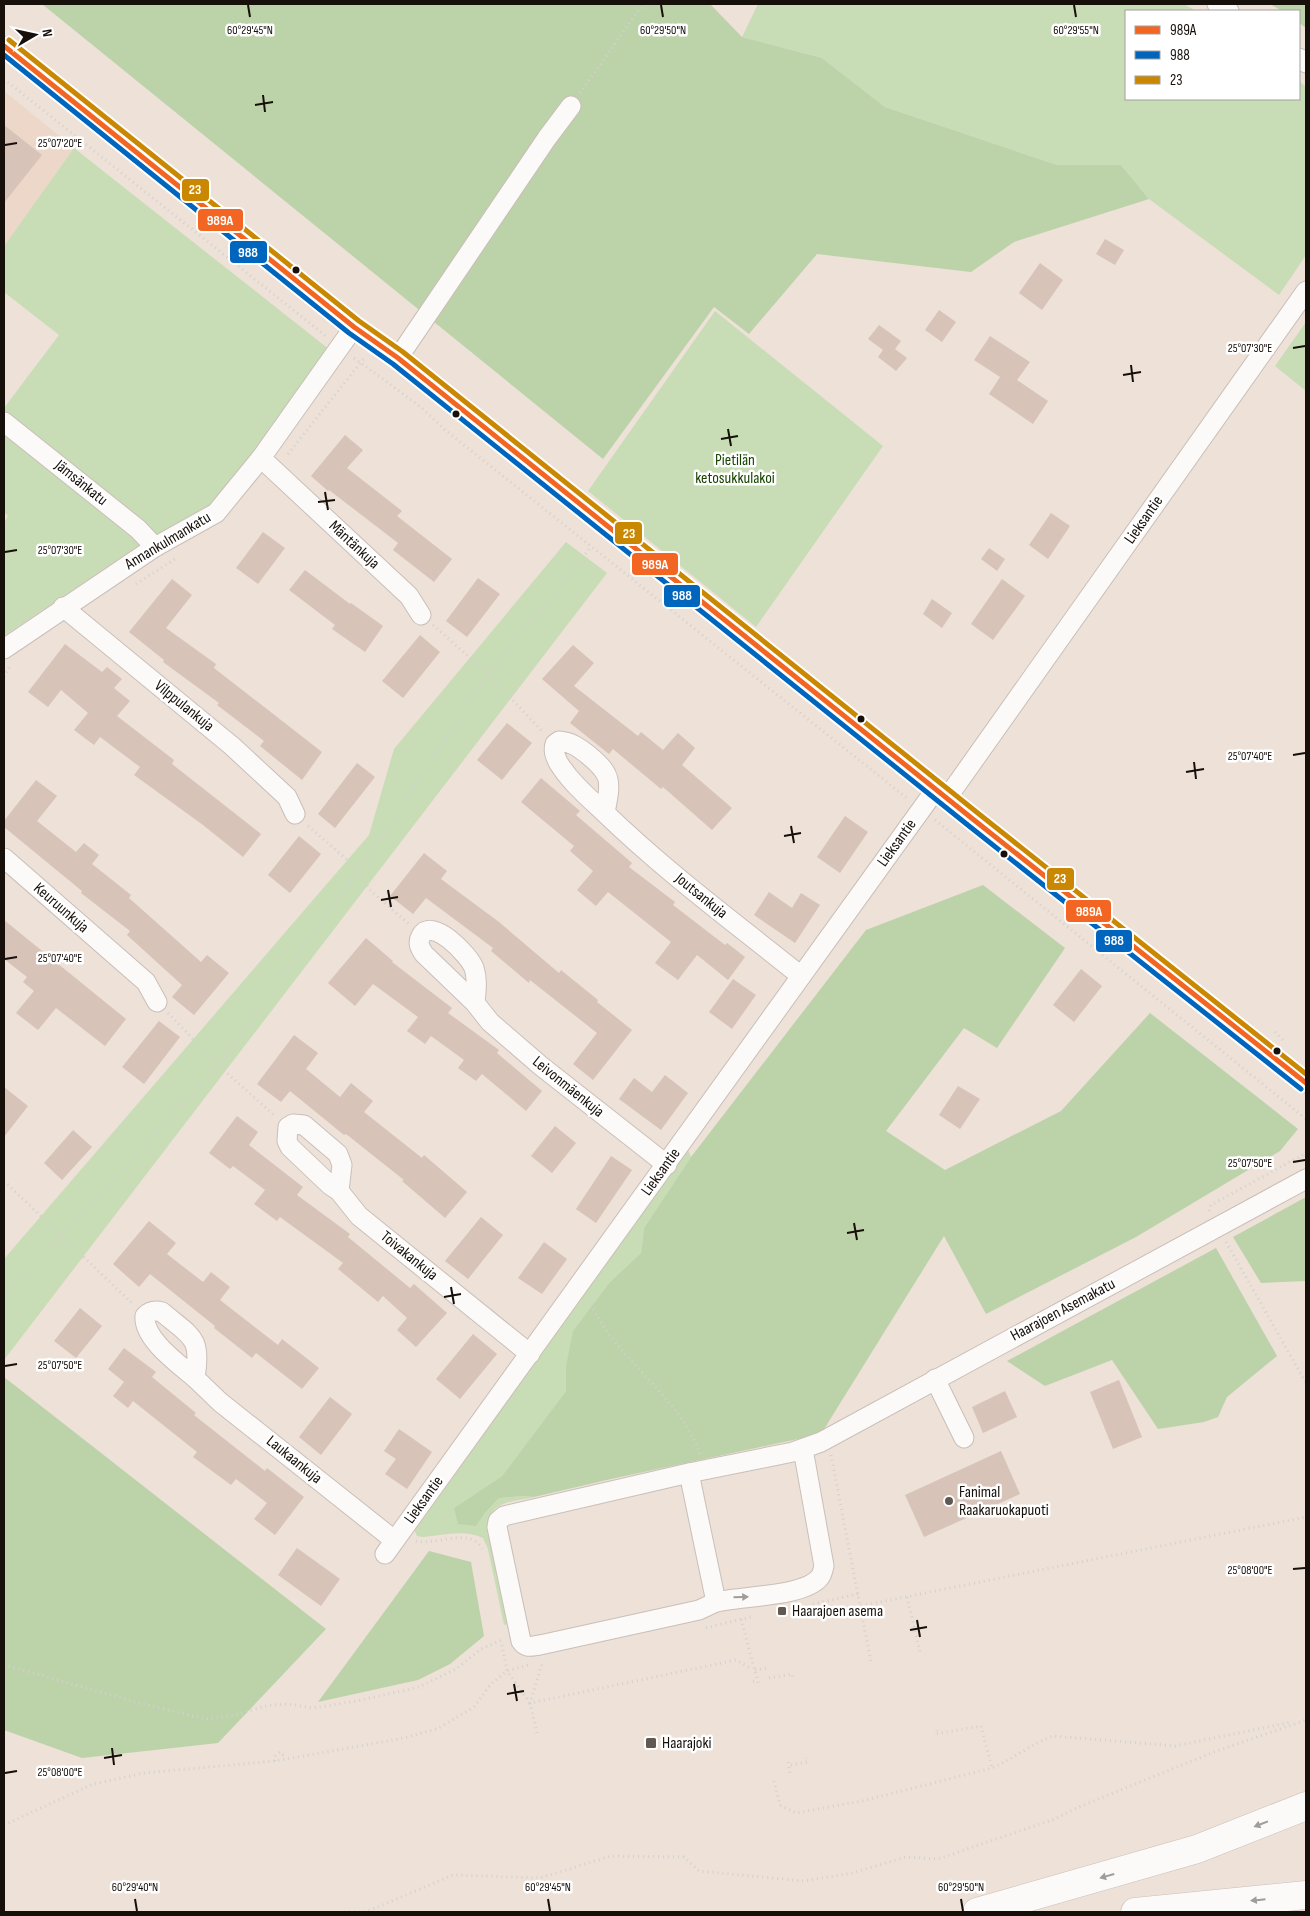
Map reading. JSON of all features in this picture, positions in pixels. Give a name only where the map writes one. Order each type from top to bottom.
[{"type":"highway","points":[[977,1912],[1197,1849],[1306,1806]]},
{"type":"highway","points":[[1135,1912],[1306,1895]]},
{"type":"street","points":[[4,46],[354,327],[398,358],[1306,1083]]},
{"type":"street","points":[[398,358],[547,138],[571,106]]},
{"type":"street","name":"Lieksantie","points":[[389,1547],[667,1165],[921,810],[942,793],[1306,291]]},
{"type":"street","name":"Annankulmankatu","points":[[4,649],[63,607],[155,547],[216,512],[261,458],[341,348],[354,327]]},
{"type":"street","name":"Jämsänkatu","points":[[4,422],[138,529],[155,547]]},
{"type":"street","name":"Mäntänkuja","points":[[261,458],[409,596],[421,615]]},
{"type":"street","name":"Vilppulankuja","points":[[63,607],[232,746],[287,796],[294,814]]},
{"type":"street","points":[[555,744],[560,742],[572,744],[602,766],[609,785],[605,812]]},
{"type":"street","name":"Joutsankuja","points":[[555,744],[553,750],[559,764],[653,858],[801,976]]},
{"type":"street","name":"Keuruunkuja","points":[[4,858],[146,982],[157,1002]]},
{"type":"street","points":[[422,934],[426,930],[442,934],[467,955],[476,980],[475,1003]]},
{"type":"street","name":"Leivonmäenkuja","points":[[422,934],[419,946],[424,954],[475,1003],[490,1022],[541,1066],[667,1165]]},
{"type":"street","points":[[288,1127],[293,1124],[304,1125],[338,1154],[342,1165],[339,1191]]},
{"type":"street","name":"Toivakankuja","points":[[288,1127],[290,1146],[330,1185],[339,1191],[359,1216],[530,1354]]},
{"type":"street","name":"Haarajoen Asemakatu","points":[[716,1602],[699,1610],[540,1645],[524,1646],[521,1641],[497,1527],[498,1521],[504,1516],[803,1449],[824,1440],[1306,1179]]},
{"type":"street","points":[[145,1316],[152,1311],[162,1312],[193,1338],[198,1353],[195,1378]]},
{"type":"street","name":"Laukaankuja","points":[[145,1316],[146,1328],[150,1335],[220,1402],[389,1547]]},
{"type":"street","points":[[935,1379],[964,1438]]},
{"type":"street","points":[[697,1472],[708,1562],[716,1602],[733,1598],[760,1597],[805,1587],[819,1578],[824,1566],[803,1449]]},
{"type":"path","points":[[571,106],[638,11],[647,4]]},
{"type":"path","points":[[4,79],[341,348],[422,408],[444,429],[590,547],[1306,1119]]},
{"type":"path","points":[[4,1296],[61,1237],[218,1065],[359,870],[488,674],[590,547]]},
{"type":"path","points":[[421,615],[488,674],[555,744]]},
{"type":"path","points":[[294,814],[359,870],[369,889],[400,918],[422,934]]},
{"type":"path","points":[[157,1002],[218,1065],[288,1127]]},
{"type":"path","points":[[1306,1153],[1211,1205],[1208,1212],[1306,1383]]},
{"type":"path","points":[[4,1181],[145,1316]]},
{"type":"path","points":[[581,1281],[591,1305],[607,1332],[655,1386],[682,1420],[699,1452],[697,1472]]},
{"type":"path","points":[[824,1440],[871,1662]]},
{"type":"path","points":[[860,1606],[1306,1517]]},
{"type":"path","points":[[907,1597],[920,1652]]},
{"type":"path","points":[[741,1619],[759,1686]]},
{"type":"path","points":[[4,1664],[143,1704],[206,1719],[236,1714],[269,1705],[288,1704],[312,1708],[358,1701],[419,1687],[456,1669],[481,1648],[502,1640]]},
{"type":"path","points":[[537,1733],[530,1703],[543,1661]]},
{"type":"path","points":[[755,1670],[768,1668]]},
{"type":"path","points":[[4,1826],[93,1784],[144,1773],[274,1761],[399,1739],[438,1729],[474,1707],[490,1685],[507,1672]]},
{"type":"path","points":[[769,1678],[792,1674],[792,1679]]},
{"type":"path","points":[[774,1781],[780,1805],[796,1812],[862,1801],[992,1768],[1008,1762],[1039,1741],[1053,1736],[1175,1746],[1306,1720]]},
{"type":"path","points":[[344,1912],[366,1912],[454,1875],[540,1878],[611,1856],[684,1857],[699,1871],[804,1881],[852,1873],[906,1857],[938,1859],[1055,1819],[1074,1809],[1214,1752],[1306,1720]]},
{"type":"path","points":[[937,1730],[936,1734],[981,1726],[992,1768]]},
{"type":"path","points":[[274,1761],[275,1756],[280,1752],[287,1758]]},
{"type":"path","points":[[790,1774],[789,1763],[807,1762],[806,1758]]},
{"type":"shaded area","points":[[4,91],[74,148],[4,246]]},
{"type":"green space","points":[[42,4],[710,4],[742,37],[822,58],[885,107],[1057,165],[1121,165],[1149,199],[1014,242],[971,272],[817,254],[749,334],[714,307],[603,459]]},
{"type":"green space","points":[[758,4],[1184,4],[1194,10],[1125,10],[1125,100],[1300,100],[1300,82],[1306,87],[1306,255],[1279,295],[1149,199],[1121,165],[1057,165],[885,107],[822,58],[742,37]]},
{"type":"green space","points":[[1270,4],[1306,4],[1306,28],[1300,24],[1300,10],[1280,10]]},
{"type":"green space","points":[[74,148],[330,350],[211,509],[157,539],[4,413],[4,408],[59,335],[4,292],[4,246]]},
{"type":"green space","name":"Pietilän ketosukkulakoi","points":[[715,311],[883,446],[756,627],[588,491]]},
{"type":"green space","points":[[1306,322],[1306,391],[1275,366]]},
{"type":"green space","points":[[4,434],[141,544],[4,636],[4,523],[8,516],[4,512]]},
{"type":"green space","points":[[566,542],[607,573],[4,1360],[4,1259],[369,835],[394,749]]},
{"type":"green space","points":[[983,885],[1065,948],[997,1048],[964,1028],[886,1131],[945,1170],[1061,1111],[1150,1013],[1298,1129],[1280,1151],[1136,1237],[986,1314],[944,1236],[821,1434],[534,1497],[499,1498],[476,1526],[458,1524],[454,1508],[502,1476],[566,1391],[566,1366],[573,1331],[611,1281],[641,1253],[644,1228],[691,1157],[866,930]]},
{"type":"green space","points":[[688,1150],[691,1157],[644,1228],[641,1253],[611,1281],[566,1366],[566,1391],[502,1476],[454,1508],[476,1526],[499,1498],[534,1497],[502,1504],[492,1512],[490,1518],[511,1623],[504,1625],[488,1549],[483,1538],[461,1533],[423,1537],[417,1536],[413,1527]]},
{"type":"green space","points":[[1306,1197],[1306,1281],[1261,1283],[1233,1237]]},
{"type":"green space","points":[[1216,1248],[1277,1356],[1227,1397],[1218,1417],[1204,1422],[1158,1429],[1112,1360],[1045,1386],[1007,1361]]},
{"type":"green space","points":[[4,1377],[326,1629],[218,1743],[82,1758],[4,1730]]},
{"type":"green space","points":[[429,1551],[471,1562],[484,1636],[450,1664],[418,1680],[318,1702]]},
{"type":"building","points":[[4,125],[42,155],[4,203]]},
{"type":"building","points":[[1105,239],[1124,250],[1115,265],[1096,254]]},
{"type":"building","points":[[1040,263],[1063,280],[1042,310],[1019,293]]},
{"type":"building","points":[[939,310],[956,322],[942,342],[925,330]]},
{"type":"building","points":[[879,325],[901,341],[895,349],[907,358],[896,371],[878,357],[883,350],[868,339]]},
{"type":"building","points":[[990,336],[1030,362],[1017,380],[1048,401],[1033,424],[989,394],[1000,377],[974,360]]},
{"type":"building","points":[[345,435],[363,450],[347,468],[402,511],[397,516],[452,559],[434,582],[393,550],[398,543],[328,491],[311,476]]},
{"type":"building","points":[[1051,513],[1070,526],[1048,559],[1029,545]]},
{"type":"building","points":[[263,532],[285,548],[258,584],[236,568]]},
{"type":"building","points":[[989,548],[1005,559],[997,571],[981,559]]},
{"type":"building","points":[[305,570],[383,626],[365,652],[332,629],[335,625],[289,590]]},
{"type":"building","points":[[478,578],[500,594],[467,637],[446,621]]},
{"type":"building","points":[[172,579],[192,595],[166,628],[216,664],[214,668],[322,752],[302,780],[260,746],[264,741],[217,705],[219,703],[163,662],[164,660],[129,632]]},
{"type":"building","points":[[1002,579],[1025,596],[993,640],[971,624]]},
{"type":"building","points":[[932,599],[952,613],[942,628],[923,614]]},
{"type":"building","points":[[420,635],[440,652],[403,698],[382,681]]},
{"type":"building","points":[[65,644],[102,672],[107,667],[122,679],[114,688],[130,701],[117,716],[174,760],[172,764],[261,834],[243,857],[203,825],[134,775],[140,767],[100,737],[94,745],[74,730],[88,713],[61,690],[48,707],[28,692]]},
{"type":"building","points":[[573,645],[594,663],[574,686],[638,736],[641,732],[663,750],[678,733],[695,748],[682,765],[732,808],[712,830],[663,787],[661,789],[613,749],[609,754],[570,723],[579,711],[542,679]]},
{"type":"building","points":[[507,723],[532,743],[502,780],[477,760]]},
{"type":"building","points":[[357,763],[375,777],[335,828],[318,814]]},
{"type":"building","points":[[541,778],[580,811],[576,815],[632,863],[629,867],[675,902],[673,905],[725,945],[727,943],[745,957],[728,980],[697,955],[678,980],[655,963],[671,942],[608,892],[596,906],[577,890],[593,871],[570,851],[574,846],[521,802]]},
{"type":"building","points":[[36,780],[57,796],[37,821],[76,852],[84,843],[99,855],[92,864],[131,895],[129,898],[201,962],[207,955],[229,973],[194,1015],[172,997],[182,985],[127,935],[130,931],[81,893],[82,891],[4,827],[4,821]]},
{"type":"building","points":[[845,816],[868,832],[840,873],[817,857]]},
{"type":"building","points":[[299,836],[321,854],[290,893],[268,875]]},
{"type":"building","points":[[424,853],[447,871],[441,879],[499,922],[559,973],[561,970],[632,1030],[593,1080],[573,1064],[597,1033],[530,980],[529,983],[491,951],[493,948],[426,898],[413,914],[390,896]]},
{"type":"building","points":[[769,892],[792,908],[801,893],[820,905],[795,943],[754,915]]},
{"type":"building","points":[[4,920],[126,1019],[105,1046],[56,1008],[38,1030],[16,1013],[34,991],[23,982],[27,977],[4,959]]},
{"type":"building","points":[[366,938],[392,962],[452,1008],[448,1013],[499,1050],[497,1053],[542,1091],[526,1111],[482,1074],[476,1081],[458,1068],[464,1060],[431,1036],[425,1044],[407,1031],[418,1017],[373,984],[355,1006],[328,983]]},
{"type":"building","points":[[1081,969],[1102,986],[1074,1022],[1053,1005]]},
{"type":"building","points":[[733,979],[756,995],[732,1029],[709,1012]]},
{"type":"building","points":[[159,1021],[180,1037],[144,1084],[122,1067]]},
{"type":"building","points":[[294,1035],[318,1053],[306,1069],[340,1097],[351,1083],[373,1101],[364,1112],[422,1158],[424,1155],[467,1192],[445,1218],[402,1181],[404,1180],[290,1091],[281,1102],[257,1084]]},
{"type":"building","points":[[665,1075],[688,1093],[661,1130],[619,1099],[634,1078],[652,1092]]},
{"type":"building","points":[[958,1086],[980,1099],[960,1129],[939,1115]]},
{"type":"building","points":[[4,1087],[28,1106],[4,1137]]},
{"type":"building","points":[[237,1116],[258,1132],[249,1145],[303,1187],[297,1195],[350,1234],[348,1237],[410,1288],[414,1284],[447,1313],[416,1347],[397,1330],[407,1318],[383,1296],[378,1302],[338,1269],[343,1263],[280,1217],[277,1221],[254,1204],[265,1190],[233,1166],[230,1169],[209,1153]]},
{"type":"building","points":[[555,1126],[576,1143],[552,1173],[531,1156]]},
{"type":"building","points":[[73,1130],[92,1147],[62,1180],[44,1163]]},
{"type":"building","points":[[611,1156],[632,1170],[596,1223],[576,1209]]},
{"type":"building","points":[[481,1217],[503,1235],[468,1279],[445,1261]]},
{"type":"building","points":[[149,1221],[176,1243],[167,1254],[203,1282],[211,1272],[230,1287],[220,1300],[278,1345],[282,1339],[319,1368],[302,1389],[256,1353],[252,1358],[150,1274],[139,1287],[113,1264]]},
{"type":"building","points":[[544,1242],[567,1259],[542,1294],[518,1278]]},
{"type":"building","points":[[80,1308],[102,1326],[76,1358],[54,1341]]},
{"type":"building","points":[[473,1334],[497,1354],[460,1399],[436,1379]]},
{"type":"building","points":[[124,1348],[156,1372],[152,1377],[196,1413],[194,1415],[265,1471],[267,1468],[304,1497],[275,1535],[254,1519],[267,1503],[236,1479],[231,1485],[193,1457],[197,1452],[133,1401],[128,1408],[113,1396],[124,1382],[108,1369]]},
{"type":"building","points":[[1119,1380],[1142,1437],[1113,1449],[1090,1392]]},
{"type":"building","points":[[1005,1391],[1017,1417],[983,1433],[972,1407]]},
{"type":"building","points":[[330,1397],[352,1414],[321,1455],[299,1437]]},
{"type":"building","points":[[399,1429],[432,1452],[407,1489],[385,1474],[396,1459],[384,1451]]},
{"type":"building","points":[[1001,1451],[1020,1494],[924,1537],[905,1495]]},
{"type":"building","points":[[297,1548],[340,1579],[321,1606],[278,1575]]},
{"type":"transit line","name":"23","points":[[9,40],[359,321],[403,352],[1306,1074]]},
{"type":"transit line","name":"989A","points":[[4,46],[354,327],[398,358],[974,820],[1306,1083]]},
{"type":"transit line","name":"988","points":[[4,55],[349,333],[393,364],[969,826],[1301,1089]]},
{"type":"place","name":"Fanimal Raakaruokapuoti","points":[[949,1501]]},
{"type":"place","name":"Haarajoen asema","points":[[782,1611]]},
{"type":"place","name":"Haarajoki","points":[[651,1743]]}]
